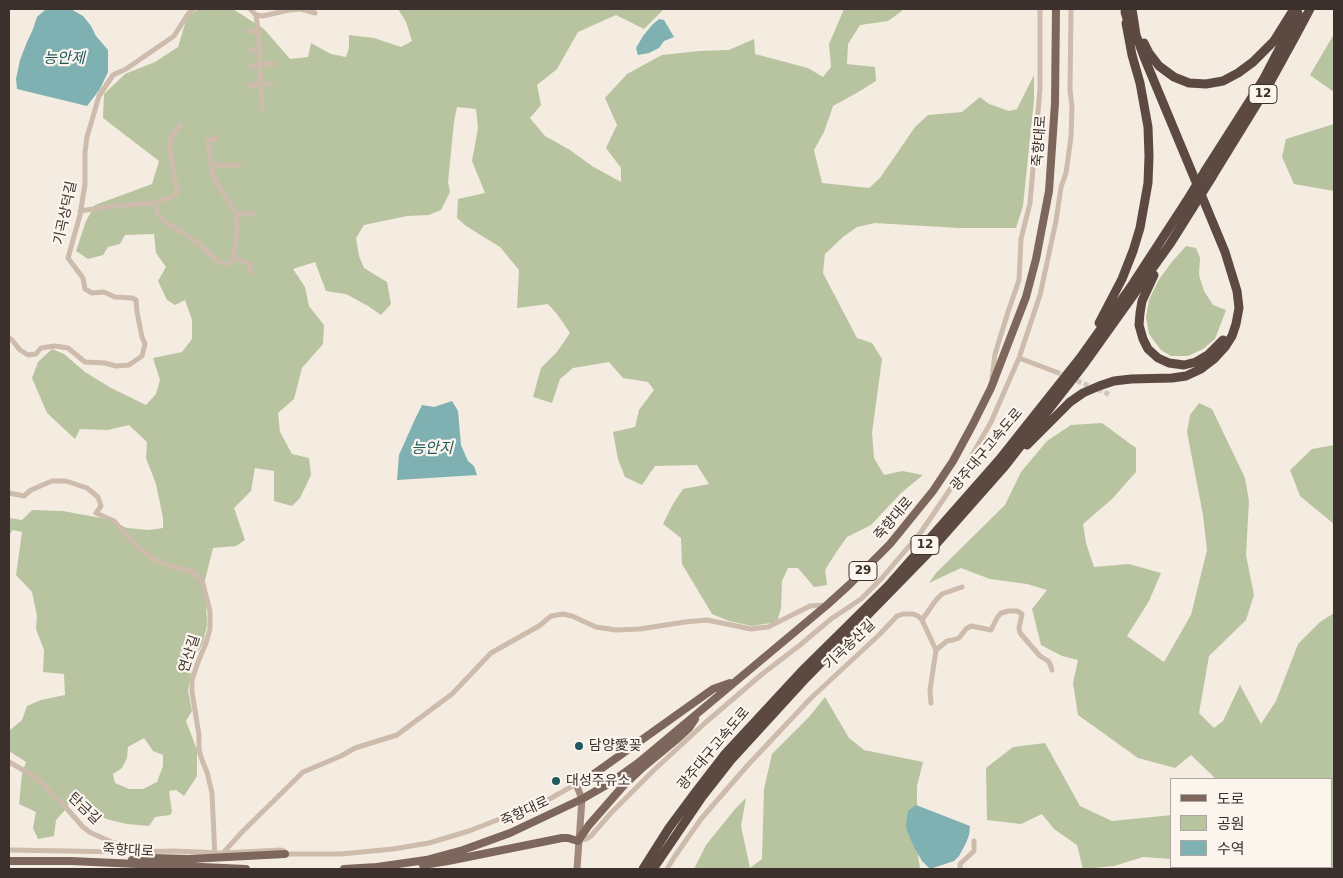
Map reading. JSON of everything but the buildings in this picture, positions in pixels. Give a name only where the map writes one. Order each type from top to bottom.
[{"type":"highway","points":[[1128,10],[1148,53],[1159,66],[1174,77],[1189,83],[1206,84],[1223,81],[1253,62],[1274,41],[1294,9]]},
{"type":"highway","name":"광주대구고속도로","points":[[653,869],[702,797],[731,760],[806,678],[929,552],[1005,466],[1085,364],[1170,244],[1189,206],[1263,80],[1300,9]]},
{"type":"highway","name":"광주대구고속도로","points":[[1208,174],[1268,86],[1310,9]]},
{"type":"highway","points":[[1128,10],[1139,59],[1220,253],[1232,292],[1232,321],[1226,336],[1208,355],[1196,362],[1184,365],[1169,363],[1158,358],[1148,349],[1139,325],[1142,301],[1170,244]]},
{"type":"highway","points":[[1080,358],[1122,280],[1140,228],[1148,183],[1148,127],[1140,83],[1126,27],[1128,10]]},
{"type":"highway","points":[[1005,466],[1070,402],[1083,394],[1114,381],[1186,376],[1201,369],[1214,359],[1232,336],[1236,324],[1238,308],[1237,291],[1233,278],[1192,170],[1144,57],[1128,10]]},
{"type":"highway","name":"광주대구고속도로","points":[[643,869],[695,793],[726,754],[801,672],[888,586],[999,460],[1080,358],[1189,206]]},
{"type":"main road","name":"죽향대로","points":[[344,869],[426,860],[463,850],[510,833],[582,799],[610,783],[638,763],[827,605],[890,544],[933,491],[974,424],[991,388],[1026,298],[1036,260],[1049,191],[1055,103],[1056,9]]},
{"type":"main road","points":[[576,784],[591,776],[713,689],[737,680]]},
{"type":"main road","points":[[401,863],[424,865],[568,838],[578,841],[588,825],[624,785],[689,728],[701,710]]},
{"type":"main road","points":[[108,863],[152,858],[189,859],[215,855],[285,854]]},
{"type":"main road","name":"죽향대로","points":[[9,861],[39,860],[205,869],[246,869]]},
{"type":"street","name":"기곡상덕길","points":[[9,338],[20,350],[28,355],[36,354],[42,348],[55,346],[68,348],[85,362],[105,363],[116,366],[129,365],[142,356],[145,344],[142,337],[136,300],[115,297],[104,292],[92,293],[85,290],[83,278],[68,258],[85,184],[87,137],[99,96],[113,75],[132,65],[174,36],[193,9]]},
{"type":"street","points":[[246,9],[250,9],[256,15],[263,16],[295,9],[315,13]]},
{"type":"street","points":[[991,388],[995,354],[1019,280],[1021,239],[1030,203],[1040,89],[1040,9]]},
{"type":"street","points":[[578,841],[586,840],[591,836],[654,770],[761,675],[800,646],[831,619],[861,599],[882,578],[921,532],[964,469],[991,422],[1019,358],[1040,295],[1056,221],[1061,187],[1066,173],[1071,137],[1071,9]]},
{"type":"street","points":[[256,15],[260,47],[262,109]]},
{"type":"street","points":[[248,32],[258,30]]},
{"type":"street","points":[[250,52],[260,47]]},
{"type":"street","points":[[251,67],[260,64],[273,64]]},
{"type":"street","points":[[249,86],[261,83],[272,84]]},
{"type":"street","points":[[80,211],[154,203],[175,196],[177,192],[170,140],[180,125]]},
{"type":"street","points":[[154,203],[158,214],[165,222],[194,240],[218,261],[226,265],[233,260],[237,232],[236,214],[230,201],[220,189],[213,176],[206,141],[217,138]]},
{"type":"street","points":[[211,165],[239,165]]},
{"type":"street","points":[[236,214],[253,213]]},
{"type":"street","points":[[234,258],[249,263],[252,272]]},
{"type":"street","points":[[1019,358],[1056,372]]},
{"type":"street","name":"연산길","points":[[9,493],[24,496],[31,490],[52,480],[66,481],[88,488],[98,497],[101,506],[96,513],[114,521],[136,546],[155,560],[191,571],[202,580],[210,610],[210,629],[192,680],[192,692],[199,735],[199,750],[212,792],[215,855]]},
{"type":"street","points":[[931,703],[930,690],[936,650],[922,620],[942,594],[962,587]]},
{"type":"street","points":[[223,853],[303,772],[355,748],[397,735],[452,694],[491,653],[539,626],[551,616],[563,614],[596,627],[616,630],[640,629],[707,620],[750,628],[768,627],[810,606],[827,605]]},
{"type":"street","points":[[936,650],[947,641],[959,638],[971,626],[992,630],[997,618],[1002,613],[1017,611],[1022,614],[1019,628],[1020,633],[1040,656],[1048,661],[1052,670]]},
{"type":"street","name":"기곡송산길","points":[[667,869],[701,819],[722,794],[810,699],[897,616],[913,614],[922,620]]},
{"type":"street","name":"탄금길","points":[[9,762],[32,775],[43,784],[83,827],[119,845],[126,852]]},
{"type":"street","points":[[9,850],[215,855],[280,850],[284,851],[285,854],[341,854],[393,849],[429,843],[469,831],[524,810],[576,784],[582,799],[577,869]]},
{"type":"street","points":[[960,869],[960,864],[974,851],[974,840]]},
{"type":"green space","points":[[198,9],[233,9],[264,29],[290,59],[308,57],[311,43],[331,54],[346,57],[349,48],[349,35],[374,38],[401,47],[412,41],[406,22],[398,9],[664,9],[644,29],[616,15],[578,32],[557,69],[537,85],[541,105],[530,118],[545,136],[621,182],[621,168],[606,148],[617,125],[605,98],[627,74],[662,55],[729,50],[754,39],[755,54],[808,68],[823,77],[831,67],[829,44],[844,9],[902,9],[902,11],[888,21],[860,25],[848,44],[847,64],[875,67],[876,81],[833,106],[824,132],[814,150],[822,183],[869,188],[880,178],[915,127],[928,115],[962,112],[980,97],[989,104],[1009,111],[1017,109],[1034,75],[1034,100],[1023,206],[1016,228],[958,228],[875,223],[857,227],[825,254],[823,273],[857,338],[872,343],[882,359],[872,433],[874,458],[884,475],[902,471],[923,475],[901,493],[871,525],[847,537],[825,570],[827,585],[814,587],[798,568],[788,568],[782,581],[781,608],[777,622],[752,626],[729,621],[712,614],[682,564],[681,538],[663,524],[683,489],[709,484],[697,465],[655,466],[642,485],[625,477],[618,459],[613,432],[635,427],[639,410],[654,390],[648,382],[623,378],[609,362],[573,368],[560,379],[552,403],[533,397],[541,368],[557,352],[570,333],[548,304],[517,308],[519,270],[500,247],[466,226],[457,218],[458,199],[485,193],[472,161],[478,128],[476,109],[457,107],[448,182],[450,192],[441,210],[429,215],[407,216],[364,225],[356,238],[359,256],[364,268],[387,282],[391,304],[381,315],[346,294],[326,291],[315,262],[293,269],[305,287],[309,306],[324,325],[323,344],[302,368],[294,399],[278,413],[280,432],[292,454],[309,458],[311,475],[300,498],[292,506],[274,501],[274,471],[255,468],[251,491],[234,508],[245,540],[236,546],[213,548],[205,580],[207,625],[203,643],[194,659],[188,691],[192,711],[186,721],[197,750],[197,776],[184,796],[176,790],[169,791],[172,812],[170,815],[155,817],[149,826],[110,820],[81,810],[70,802],[56,820],[54,836],[38,839],[33,828],[36,812],[19,804],[22,774],[26,762],[9,751],[9,731],[22,720],[27,706],[41,700],[65,695],[64,674],[43,672],[44,650],[36,629],[37,616],[32,592],[16,575],[22,532],[13,530],[9,535],[9,518],[22,520],[32,510],[63,511],[106,519],[127,528],[149,530],[163,528],[163,518],[156,484],[146,458],[147,442],[129,425],[108,430],[80,429],[75,439],[47,413],[32,378],[38,362],[52,349],[64,354],[85,372],[111,388],[146,405],[156,394],[160,380],[153,358],[182,352],[192,339],[192,320],[185,300],[175,305],[167,300],[158,281],[166,267],[156,253],[154,234],[125,235],[120,244],[108,247],[103,255],[88,259],[76,251],[86,221],[95,205],[152,184],[159,161],[103,118],[104,94],[125,74],[155,62],[178,47],[187,17]],"holes":[[[144,738],[153,751],[163,755],[163,766],[157,782],[143,789],[129,789],[115,783],[113,774],[122,768],[127,758],[128,747]]]},
{"type":"green space","points":[[1334,34],[1334,92],[1310,75]]},
{"type":"green space","points":[[1334,124],[1334,191],[1294,184],[1282,157],[1286,139]]},
{"type":"green space","points":[[1186,246],[1196,248],[1200,258],[1199,275],[1204,291],[1213,305],[1226,310],[1215,339],[1203,349],[1188,356],[1171,356],[1161,350],[1149,334],[1146,317],[1149,300],[1158,281]]},
{"type":"green space","points":[[1199,403],[1212,409],[1245,478],[1249,501],[1246,555],[1254,595],[1246,620],[1209,656],[1199,713],[1214,728],[1223,721],[1240,685],[1261,724],[1276,701],[1298,644],[1320,622],[1334,613],[1334,869],[1222,868],[1333,868],[1333,778],[1214,778],[1191,755],[1175,768],[1138,758],[1078,715],[1073,683],[1078,660],[1062,656],[1041,645],[1032,609],[1047,590],[1027,584],[990,579],[961,568],[929,583],[936,573],[1005,505],[1021,472],[1047,441],[1071,425],[1102,423],[1136,448],[1136,472],[1112,499],[1083,524],[1086,543],[1094,567],[1129,564],[1161,573],[1149,601],[1127,636],[1164,662],[1191,615],[1207,550],[1203,515],[1187,432],[1190,415]]},
{"type":"green space","points":[[1334,445],[1334,524],[1300,496],[1290,470],[1312,449]]},
{"type":"green space","points":[[825,697],[849,738],[864,750],[923,762],[917,786],[917,847],[920,869],[694,869],[706,845],[746,798],[741,826],[750,868],[762,859],[764,789],[772,754],[809,717]]},
{"type":"green space","points":[[1045,743],[1080,806],[1112,821],[1170,815],[1170,859],[1143,857],[1114,866],[1083,869],[1077,845],[1054,829],[1042,814],[1021,824],[987,820],[986,768],[1013,747]]},
{"type":"water","name":"능안제","points":[[46,9],[71,9],[83,16],[108,50],[108,72],[100,89],[87,106],[17,89],[16,79],[20,60],[37,17]]},
{"type":"water","points":[[659,19],[664,20],[674,37],[664,41],[659,48],[649,53],[638,55],[636,48],[643,36]]},
{"type":"water","name":"능안지","points":[[452,401],[458,411],[461,445],[468,461],[474,466],[477,475],[397,480],[399,455],[422,405],[434,407]]},
{"type":"water","points":[[916,805],[970,826],[966,843],[954,861],[930,869],[922,861],[906,826],[908,811]]},
{"type":"tunnel","points":[[1056,372],[1111,395]]},
{"type":"place","name":"담양愛꽂","points":[[579,746]]},
{"type":"place","name":"대성주유소","points":[[556,781]]}]
